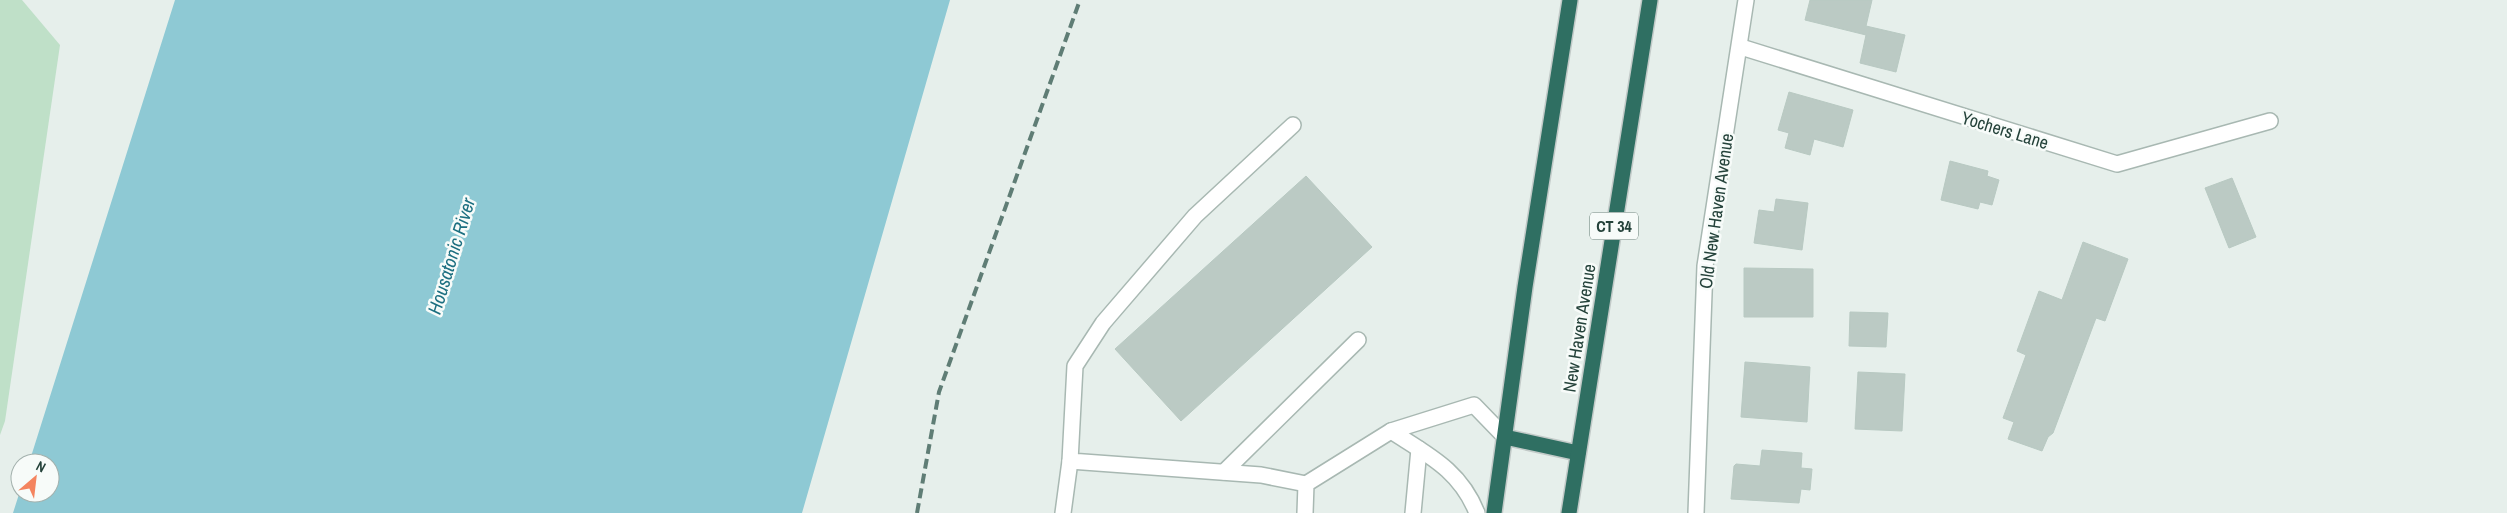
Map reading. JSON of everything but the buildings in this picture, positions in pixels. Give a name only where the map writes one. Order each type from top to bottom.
[{"type":"highway","points":[[1494,513],[1525,287],[1570,0]]},
{"type":"highway","name":"New Haven Avenue","points":[[1569,513],[1650,0]]},
{"type":"highway","points":[[1505,437],[1578,453]]},
{"type":"street","name":"Old New Haven Avenue","points":[[1696,513],[1705,266],[1741,47],[1746,0]]},
{"type":"street","name":"Yochers Lane","points":[[1741,47],[2117,164],[2270,121]]},
{"type":"street","points":[[1063,513],[1070,461],[1075,366],[1103,324],[1195,216],[1293,125]]},
{"type":"street","points":[[1224,472],[1358,340]]},
{"type":"street","points":[[1070,461],[1261,475],[1306,484],[1391,431],[1474,405],[1505,437]]},
{"type":"street","points":[[1391,431],[1443,464],[1459,480],[1470,495],[1477,513]]},
{"type":"street","points":[[1413,513],[1419,449]]},
{"type":"street","points":[[1305,513],[1306,484]]},
{"type":"green space","points":[[0,0],[22,0],[60,45],[5,421],[0,435]]},
{"type":"water","name":"Housatonic River","points":[[175,0],[950,0],[802,513],[13,513],[16,503],[60,503],[60,453],[32,453]]},
{"type":"railway","points":[[917,513],[939,392],[1080,0]]}]
